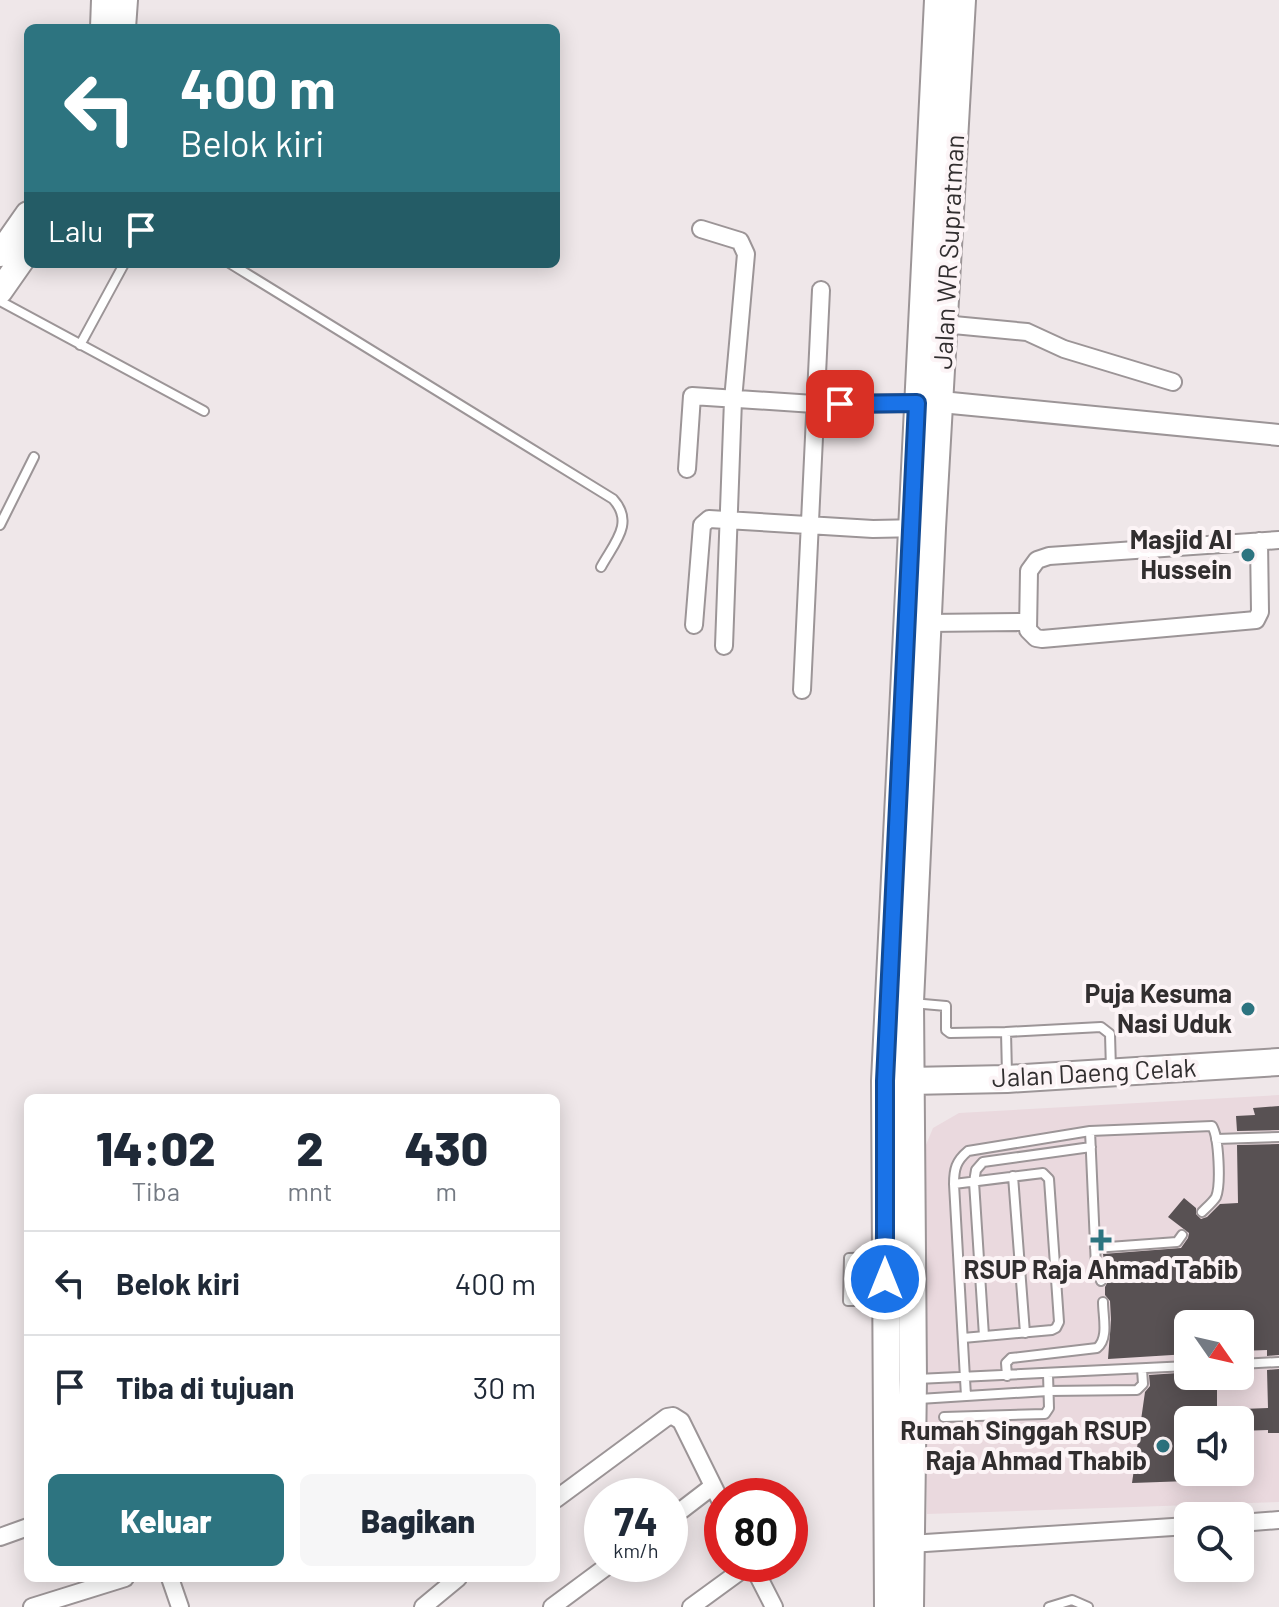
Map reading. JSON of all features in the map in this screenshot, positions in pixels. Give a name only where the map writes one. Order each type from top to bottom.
[{"type":"highway","name":"Jalan WR Supratman","points":[[888,1607],[885,1081],[929,402],[938,0]]},
{"type":"highway","name":"Jalan WR Supratman","points":[[929,402],[943,324],[962,0]]},
{"type":"highway","name":"Jalan WR Supratman","points":[[910,1607],[913,1389],[910,1002],[927,623],[921,528]]},
{"type":"highway","name":"Jalan Daeng Celak","points":[[909,1081],[1112,1074],[1279,1062]]},
{"type":"main road","points":[[103,24],[104,0]]},
{"type":"main road","points":[[123,24],[125,0]]},
{"type":"main road","points":[[0,254],[24,220]]},
{"type":"main road","points":[[0,291],[24,257]]},
{"type":"street","points":[[701,229],[740,241],[746,254],[733,400],[724,646]]},
{"type":"street","points":[[802,690],[821,290]]},
{"type":"street","points":[[943,324],[1027,332],[1064,349],[1173,382]]},
{"type":"street","points":[[687,469],[692,396],[814,404],[929,402],[1279,435]]},
{"type":"street","points":[[694,625],[702,525],[709,519],[810,526],[921,528]]},
{"type":"street","points":[[1259,541],[1260,612],[1256,620],[1042,639],[1031,634],[1028,622],[1029,571],[1037,560],[1049,556],[1259,541],[1279,540]]},
{"type":"street","points":[[927,623],[1028,622]]},
{"type":"street","points":[[560,1496],[667,1417],[673,1416],[681,1421],[709,1478]]},
{"type":"street","points":[[688,1505],[704,1493]]},
{"type":"street","points":[[1254,1522],[1279,1520]]},
{"type":"street","points":[[910,1544],[1174,1527]]},
{"type":"street","points":[[0,1537],[24,1528]]},
{"type":"street","points":[[32,1607],[112,1582]]},
{"type":"street","points":[[171,1582],[180,1607]]},
{"type":"street","points":[[423,1607],[453,1582]]},
{"type":"street","points":[[552,1607],[586,1582]]},
{"type":"street","points":[[691,1607],[726,1582]]},
{"type":"street","points":[[761,1582],[774,1607]]},
{"type":"lane","points":[[80,345],[122,268]]},
{"type":"lane","points":[[238,268],[613,499],[623,510],[625,519],[601,567]]},
{"type":"lane","points":[[0,301],[204,411]]},
{"type":"lane","points":[[0,525],[34,457]]},
{"type":"lane","points":[[910,1002],[946,1006],[946,1030],[950,1033],[1107,1029],[1110,1034],[1112,1074]]},
{"type":"lane","points":[[1006,1032],[1007,1079]]},
{"type":"lane","points":[[966,1396],[954,1170],[959,1159],[968,1151],[1090,1131],[1209,1125],[1216,1132],[1218,1181],[1215,1198],[1202,1212]]},
{"type":"lane","points":[[1090,1131],[1096,1267],[1101,1281]]},
{"type":"lane","points":[[1216,1139],[1279,1137]]},
{"type":"lane","points":[[984,1336],[974,1182],[976,1170],[983,1162],[1091,1147]]},
{"type":"lane","points":[[954,1184],[1043,1173],[1049,1179],[1059,1322],[1052,1330],[963,1338]]},
{"type":"lane","points":[[1013,1176],[1025,1333]]},
{"type":"lane","points":[[1095,1248],[1177,1242],[1182,1235]]},
{"type":"lane","points":[[885,1257],[849,1258],[848,1301],[886,1301]]},
{"type":"lane","points":[[1007,1376],[1006,1363],[1011,1358],[1101,1345],[1104,1339],[1103,1302]]},
{"type":"lane","points":[[1254,1363],[1279,1362]]},
{"type":"lane","points":[[913,1389],[966,1377],[1174,1367]]},
{"type":"lane","points":[[913,1389],[966,1396],[1137,1390],[1143,1384],[1142,1369]]},
{"type":"lane","points":[[944,1417],[1045,1414],[1049,1408],[1048,1374]]},
{"type":"lane","points":[[1049,1607],[1072,1600],[1088,1607]]},
{"type":"shaded area","name":"RSUP Raja Ahmad Tabib","points":[[1279,1095],[1279,1502],[1174,1502],[1174,1506],[927,1514],[921,1157],[933,1128],[959,1113]]},
{"type":"building","points":[[1279,1106],[1279,1130],[1237,1131],[1236,1116],[1255,1115],[1253,1108]]},
{"type":"building","points":[[1279,1144],[1279,1355],[1267,1356],[1267,1350],[1254,1350],[1254,1310],[1174,1310],[1174,1355],[1108,1359],[1111,1320],[1110,1301],[1105,1295],[1108,1281],[1103,1254],[1181,1248],[1189,1233],[1168,1217],[1184,1198],[1196,1208],[1196,1214],[1201,1219],[1220,1204],[1238,1203],[1237,1145]]},
{"type":"building","name":"Rumah Singgah RSUP Raja Ahmad Thabib","points":[[1279,1369],[1279,1433],[1254,1430],[1254,1409],[1268,1408],[1267,1370]]},
{"type":"building","name":"Rumah Singgah RSUP Raja Ahmad Thabib","points":[[1174,1373],[1174,1390],[1217,1390],[1217,1406],[1174,1406],[1174,1482],[1132,1483],[1145,1392],[1150,1386],[1149,1375]]},
{"type":"place","name":"Masjid Al Hussein","points":[[1248,555]]},
{"type":"place","name":"Puja Kesuma Nasi Uduk","points":[[1248,1009]]},
{"type":"place","name":"RSUP Raja Ahmad Tabib","points":[[1101,1240]]},
{"type":"place","name":"Rumah Singgah RSUP Raja Ahmad Thabib","points":[[1163,1446]]},
{"type":"route","points":[[840,404],[917,403],[885,1081],[885,1279]]}]
